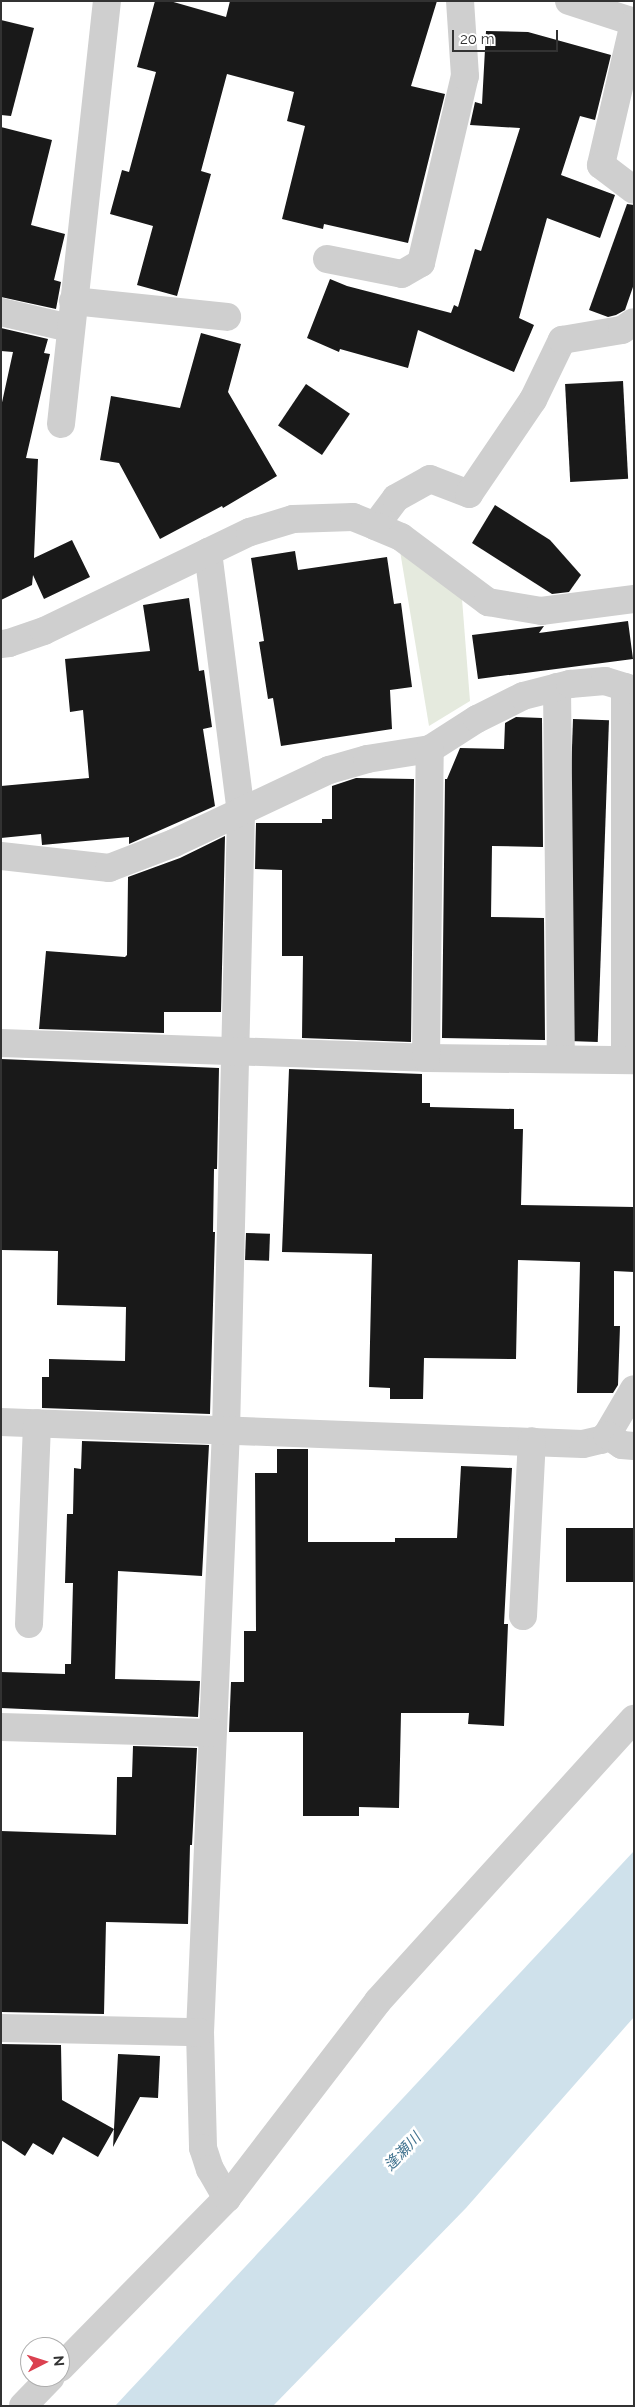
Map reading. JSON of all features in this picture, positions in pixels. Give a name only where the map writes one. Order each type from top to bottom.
[{"type":"street","points":[[61,424],[107,1]]},
{"type":"street","points":[[327,259],[402,274],[421,263],[465,76],[460,1]]},
{"type":"street","points":[[577,2],[634,22],[601,165],[634,190]]},
{"type":"street","points":[[73,301],[227,317]]},
{"type":"street","points":[[1,312],[70,328]]},
{"type":"street","points":[[375,526],[396,498],[430,479],[469,494],[533,400],[562,340],[622,330],[634,322]]},
{"type":"street","points":[[1,644],[44,631],[250,532],[293,519],[353,517],[401,537],[488,602],[541,611],[634,599]]},
{"type":"street","points":[[208,552],[241,813],[226,1430],[200,2032],[203,2148],[210,2168],[227,2198]]},
{"type":"street","points":[[1,856],[109,868],[174,843],[342,766],[367,759],[430,749],[477,719],[523,696],[557,687],[605,681],[630,688],[630,1060],[426,1058],[1,1043]]},
{"type":"street","points":[[557,687],[561,1058]]},
{"type":"street","points":[[426,1058],[430,749]]},
{"type":"street","points":[[1,1422],[583,1444],[601,1440],[607,1435],[634,1389]]},
{"type":"street","points":[[30,1624],[37,1423]]},
{"type":"street","points":[[607,1435],[622,1445],[634,1446]]},
{"type":"street","points":[[523,1616],[532,1441]]},
{"type":"street","points":[[70,2358],[227,2198],[378,2002],[634,1719]]},
{"type":"street","points":[[1,1727],[212,1733]]},
{"type":"street","points":[[1,2028],[200,2032]]},
{"type":"street","points":[[23,2406],[41,2387]]},
{"type":"shaded area","points":[[400,551],[462,599],[470,701],[429,726]]},
{"type":"water","name":"逢瀬川","points":[[634,1851],[634,2017],[466,2208],[273,2406],[115,2406]]},
{"type":"building","points":[[155,1],[170,1],[226,17],[230,1],[437,1],[411,86],[445,94],[408,243],[324,224],[323,229],[282,219],[305,126],[287,121],[294,92],[227,74],[201,171],[211,174],[177,296],[137,285],[153,226],[110,214],[122,170],[129,172],[156,72],[137,67]]},
{"type":"building","points":[[1,20],[34,28],[11,116],[1,115]]},
{"type":"building","points":[[486,31],[528,32],[611,55],[595,120],[580,116],[561,175],[615,195],[600,238],[547,218],[519,318],[534,325],[514,372],[418,330],[408,368],[340,349],[339,352],[307,338],[330,279],[347,286],[451,313],[454,305],[458,307],[475,249],[481,251],[520,128],[470,125],[475,102],[482,104]]},
{"type":"building","points":[[1,127],[52,140],[31,225],[65,234],[54,280],[61,282],[56,309],[1,297]]},
{"type":"building","points":[[627,204],[634,205],[634,284],[625,310],[608,317],[589,310]]},
{"type":"building","points":[[1,328],[48,339],[44,353],[50,354],[26,458],[38,459],[34,558],[72,540],[90,577],[44,599],[33,575],[32,585],[1,600],[1,407],[13,352],[1,351]]},
{"type":"building","points":[[201,333],[241,344],[228,392],[277,476],[223,508],[222,506],[160,539],[119,463],[100,460],[111,396],[180,408]]},
{"type":"building","points":[[623,381],[628,479],[570,482],[565,384]]},
{"type":"building","points":[[306,384],[350,414],[322,455],[278,425]]},
{"type":"building","points":[[495,505],[550,540],[581,575],[569,592],[552,594],[472,543]]},
{"type":"building","points":[[295,551],[298,570],[387,557],[394,604],[401,603],[412,687],[390,690],[392,729],[281,746],[273,698],[268,699],[259,642],[264,641],[251,558]]},
{"type":"building","points":[[189,598],[199,671],[204,670],[212,727],[203,729],[215,806],[129,844],[129,837],[42,845],[41,834],[1,838],[1,786],[89,778],[83,710],[70,712],[65,659],[150,651],[143,605]]},
{"type":"building","points":[[628,621],[633,659],[478,679],[472,635],[544,626],[539,633]]},
{"type":"building","points":[[516,717],[542,718],[543,847],[492,846],[491,917],[544,918],[545,1040],[442,1038],[445,779],[447,779],[460,748],[504,749],[505,723]]},
{"type":"building","points":[[573,719],[609,720],[598,1042],[562,1041]]},
{"type":"building","points":[[356,778],[414,779],[411,1042],[302,1038],[303,956],[282,956],[282,870],[255,869],[256,823],[322,823],[322,819],[332,819],[332,786]]},
{"type":"building","points":[[225,836],[221,1012],[164,1012],[164,1033],[39,1029],[46,951],[125,957],[127,955],[128,877],[180,858]]},
{"type":"building","points":[[1,1059],[219,1068],[217,1169],[214,1169],[213,1232],[215,1232],[210,1414],[42,1408],[42,1377],[49,1377],[49,1359],[125,1361],[126,1307],[57,1305],[58,1251],[1,1250]]},
{"type":"building","points":[[289,1069],[422,1074],[422,1103],[430,1103],[430,1107],[514,1109],[514,1129],[523,1129],[521,1205],[634,1207],[634,1272],[614,1271],[614,1326],[620,1326],[618,1385],[613,1393],[577,1393],[580,1262],[518,1260],[516,1359],[424,1358],[423,1399],[390,1399],[390,1388],[369,1387],[372,1254],[282,1252]]},
{"type":"building","points":[[246,1233],[270,1234],[269,1261],[245,1260]]},
{"type":"building","points":[[82,1441],[209,1445],[202,1576],[118,1571],[115,1679],[200,1681],[198,1717],[1,1708],[1,1672],[65,1674],[65,1664],[71,1664],[73,1583],[65,1583],[67,1514],[73,1514],[74,1468],[81,1469]]},
{"type":"building","points":[[277,1449],[308,1449],[308,1542],[395,1542],[395,1538],[457,1538],[461,1466],[512,1468],[504,1624],[508,1624],[504,1726],[468,1724],[469,1713],[401,1713],[399,1808],[359,1807],[359,1816],[303,1816],[303,1732],[229,1732],[231,1682],[244,1682],[244,1631],[256,1631],[255,1473],[277,1473]]},
{"type":"building","points":[[566,1528],[634,1528],[634,1582],[566,1582]]},
{"type":"building","points":[[133,1746],[197,1748],[192,1845],[190,1845],[188,1924],[106,1922],[104,2014],[1,2012],[1,1831],[116,1835],[117,1777],[132,1777]]},
{"type":"building","points":[[1,2044],[61,2045],[62,2100],[114,2129],[98,2157],[63,2137],[53,2155],[33,2143],[25,2156],[1,2140]]},
{"type":"building","points":[[118,2054],[160,2056],[158,2098],[140,2097],[113,2147]]}]
